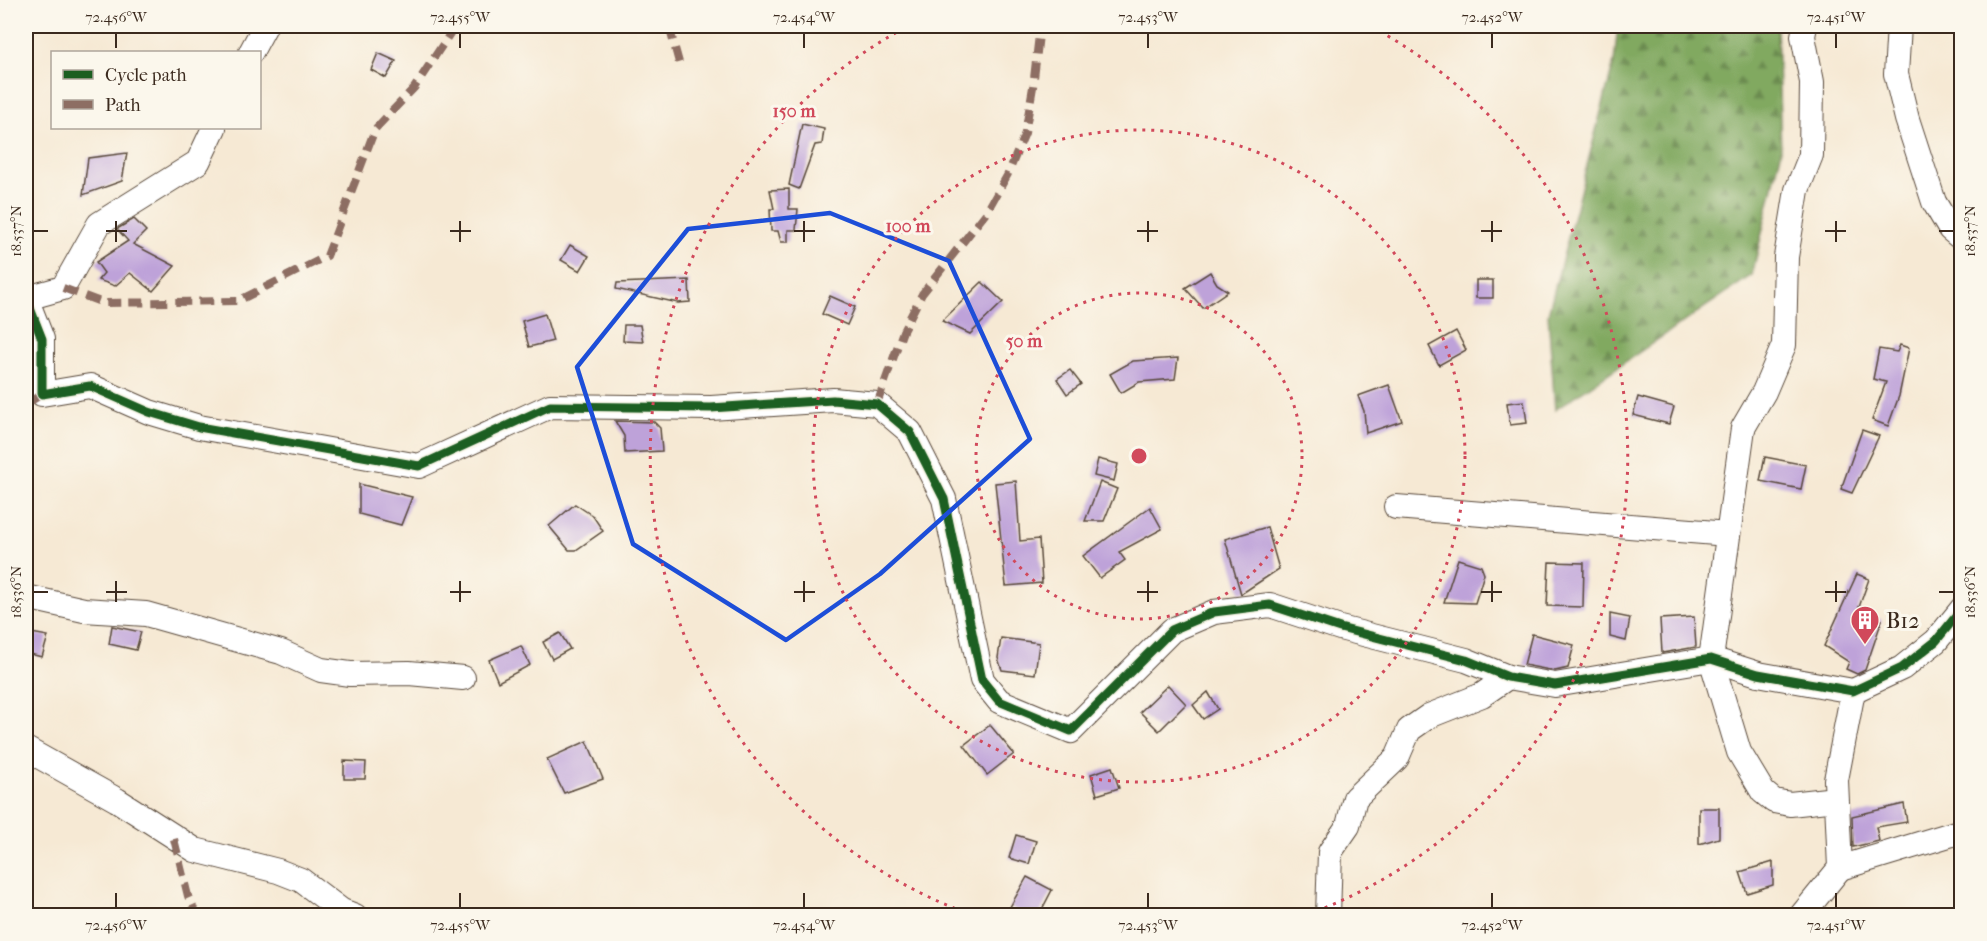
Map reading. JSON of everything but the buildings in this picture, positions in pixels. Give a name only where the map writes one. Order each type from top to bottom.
[{"type":"street","points":[[252,51],[265,26]]},
{"type":"street","points":[[1805,26],[1803,36],[1812,81],[1811,155],[1797,190],[1786,257],[1784,345],[1764,392],[1743,428],[1711,659],[1739,752],[1763,792],[1774,801],[1790,804],[1836,799]]},
{"type":"street","points":[[1899,26],[1896,74],[1908,119],[1934,202],[1950,229],[1962,239]]},
{"type":"street","points":[[214,129],[198,162],[99,224],[63,288],[26,298],[42,339],[42,394],[90,386],[149,412],[199,427],[419,466],[550,406],[711,408],[833,400],[877,404],[910,432],[944,499],[982,680],[999,702],[1071,731],[1172,630],[1214,612],[1270,604],[1340,628],[1466,660],[1508,677],[1555,685],[1711,659],[1758,674],[1853,691],[1910,661],[1936,641],[1962,609]]},
{"type":"street","points":[[1396,507],[1728,534]]},
{"type":"street","points":[[26,597],[84,610],[146,614],[281,652],[321,670],[350,674],[409,673],[463,678]]},
{"type":"street","points":[[1328,915],[1330,852],[1348,826],[1355,798],[1397,758],[1409,730],[1429,716],[1482,695],[1508,677]]},
{"type":"street","points":[[1840,868],[1836,799],[1838,760],[1853,691]]},
{"type":"street","points":[[26,749],[117,800],[195,850],[278,871],[301,880],[342,910],[355,915]]},
{"type":"street","points":[[1801,915],[1840,868],[1962,831]]},
{"type":"highlighted area","points":[[830,213],[949,261],[1030,439],[880,574],[786,640],[633,544],[577,367],[688,229]]},
{"type":"green space","points":[[1618,26],[1777,26],[1781,153],[1752,275],[1555,410],[1548,314],[1614,62]]},
{"type":"marked path","points":[[63,288],[103,303],[238,301],[327,256],[375,129],[414,88],[455,26]]},
{"type":"marked path","points":[[669,26],[681,70]]},
{"type":"marked path","points":[[877,404],[903,331],[922,294],[986,213],[1008,174],[1025,133],[1040,26]]},
{"type":"marked path","points":[[26,171],[29,142]]},
{"type":"marked path","points":[[26,404],[42,394]]},
{"type":"marked path","points":[[174,839],[188,896],[197,916]]},
{"type":"cycle path","points":[[26,298],[42,339],[42,394],[90,386],[149,412],[199,427],[419,466],[550,406],[711,408],[833,400],[877,404],[910,432],[944,499],[982,680],[999,701],[1071,731],[1172,630],[1214,612],[1270,605],[1340,628],[1466,660],[1508,677],[1555,685],[1711,659],[1758,674],[1853,691],[1902,668],[1936,641],[1962,609]]},
{"type":"place","name":"B12","points":[[1865,646]]}]
